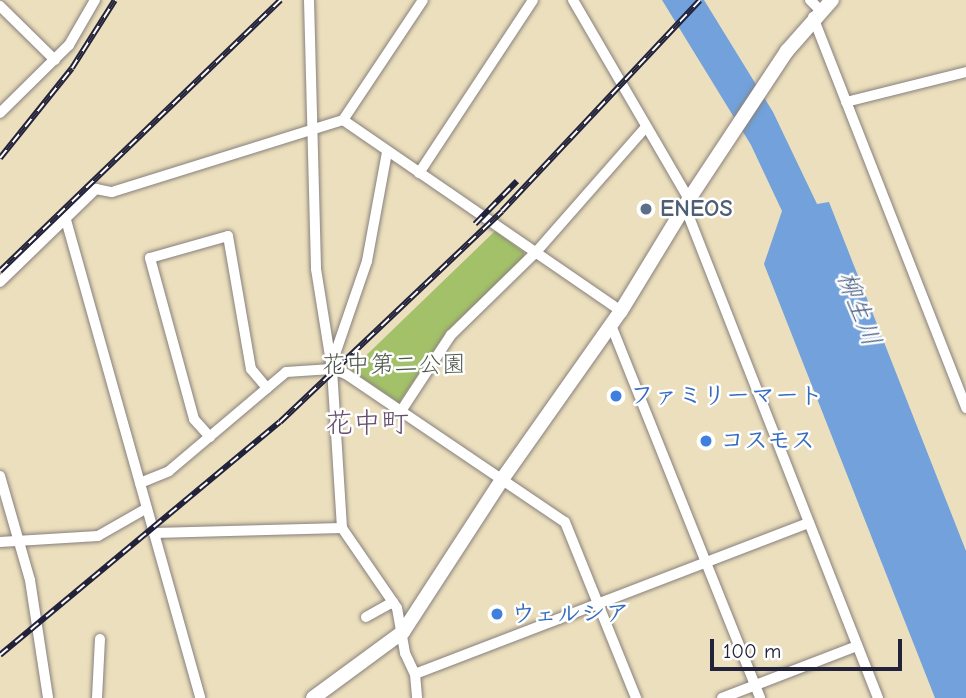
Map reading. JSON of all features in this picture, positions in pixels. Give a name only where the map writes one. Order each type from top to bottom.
[{"type":"street","points":[[0,113],[55,60],[95,0]]},
{"type":"street","points":[[309,0],[316,270],[332,369],[342,528],[393,602],[403,632],[405,653],[415,674],[417,698]]},
{"type":"street","points":[[0,282],[96,189],[112,192],[312,133],[343,120],[423,0]]},
{"type":"street","points":[[419,173],[533,0]]},
{"type":"street","points":[[313,698],[403,632],[503,478],[621,312],[689,199],[814,9],[832,0]]},
{"type":"street","points":[[575,1],[689,199],[689,217],[878,698]]},
{"type":"street","points":[[0,6],[55,60]]},
{"type":"street","points":[[814,9],[846,102],[962,386],[966,408]]},
{"type":"street","points":[[846,102],[966,72]]},
{"type":"street","points":[[343,120],[537,251],[621,312]]},
{"type":"street","points":[[401,411],[452,335],[537,251],[646,127]]},
{"type":"street","points":[[332,369],[335,346],[367,261],[387,152]]},
{"type":"street","points":[[66,220],[200,698]]},
{"type":"street","points":[[210,437],[194,419],[150,258],[228,236],[251,369],[267,388]]},
{"type":"street","points":[[611,325],[760,698]]},
{"type":"street","points":[[140,483],[169,471],[286,372],[332,369],[401,411],[565,522],[636,698]]},
{"type":"street","points":[[0,476],[19,538],[38,621],[48,698]]},
{"type":"street","points":[[0,542],[19,538],[98,536],[147,508]]},
{"type":"street","points":[[415,674],[809,523]]},
{"type":"street","points":[[155,533],[342,528]]},
{"type":"street","points":[[366,617],[393,602]]},
{"type":"street","points":[[97,698],[100,639]]},
{"type":"street","points":[[722,698],[857,646]]},
{"type":"green space","name":"花中第二公園","points":[[495,231],[524,252],[524,258],[447,331],[399,403],[351,370]]},
{"type":"water","name":"柳生川","points":[[662,0],[704,0],[773,112],[817,204],[829,202],[966,551],[966,698],[935,698],[764,264],[782,211],[751,145]]},
{"type":"railway","points":[[0,158],[72,68],[115,0]]},
{"type":"railway","points":[[0,271],[281,0]]},
{"type":"railway","points":[[0,655],[280,422],[502,211],[700,0]]},
{"type":"railway","points":[[475,224],[517,181]]},
{"type":"place","name":"ENEOS","points":[[646,209]]},
{"type":"place","name":"ファミリーマート","points":[[616,396]]},
{"type":"place","name":"コスモス","points":[[706,441]]},
{"type":"place","name":"ウェルシア","points":[[497,614]]},
{"type":"district","name":"花中町","points":[[367,423]]}]
